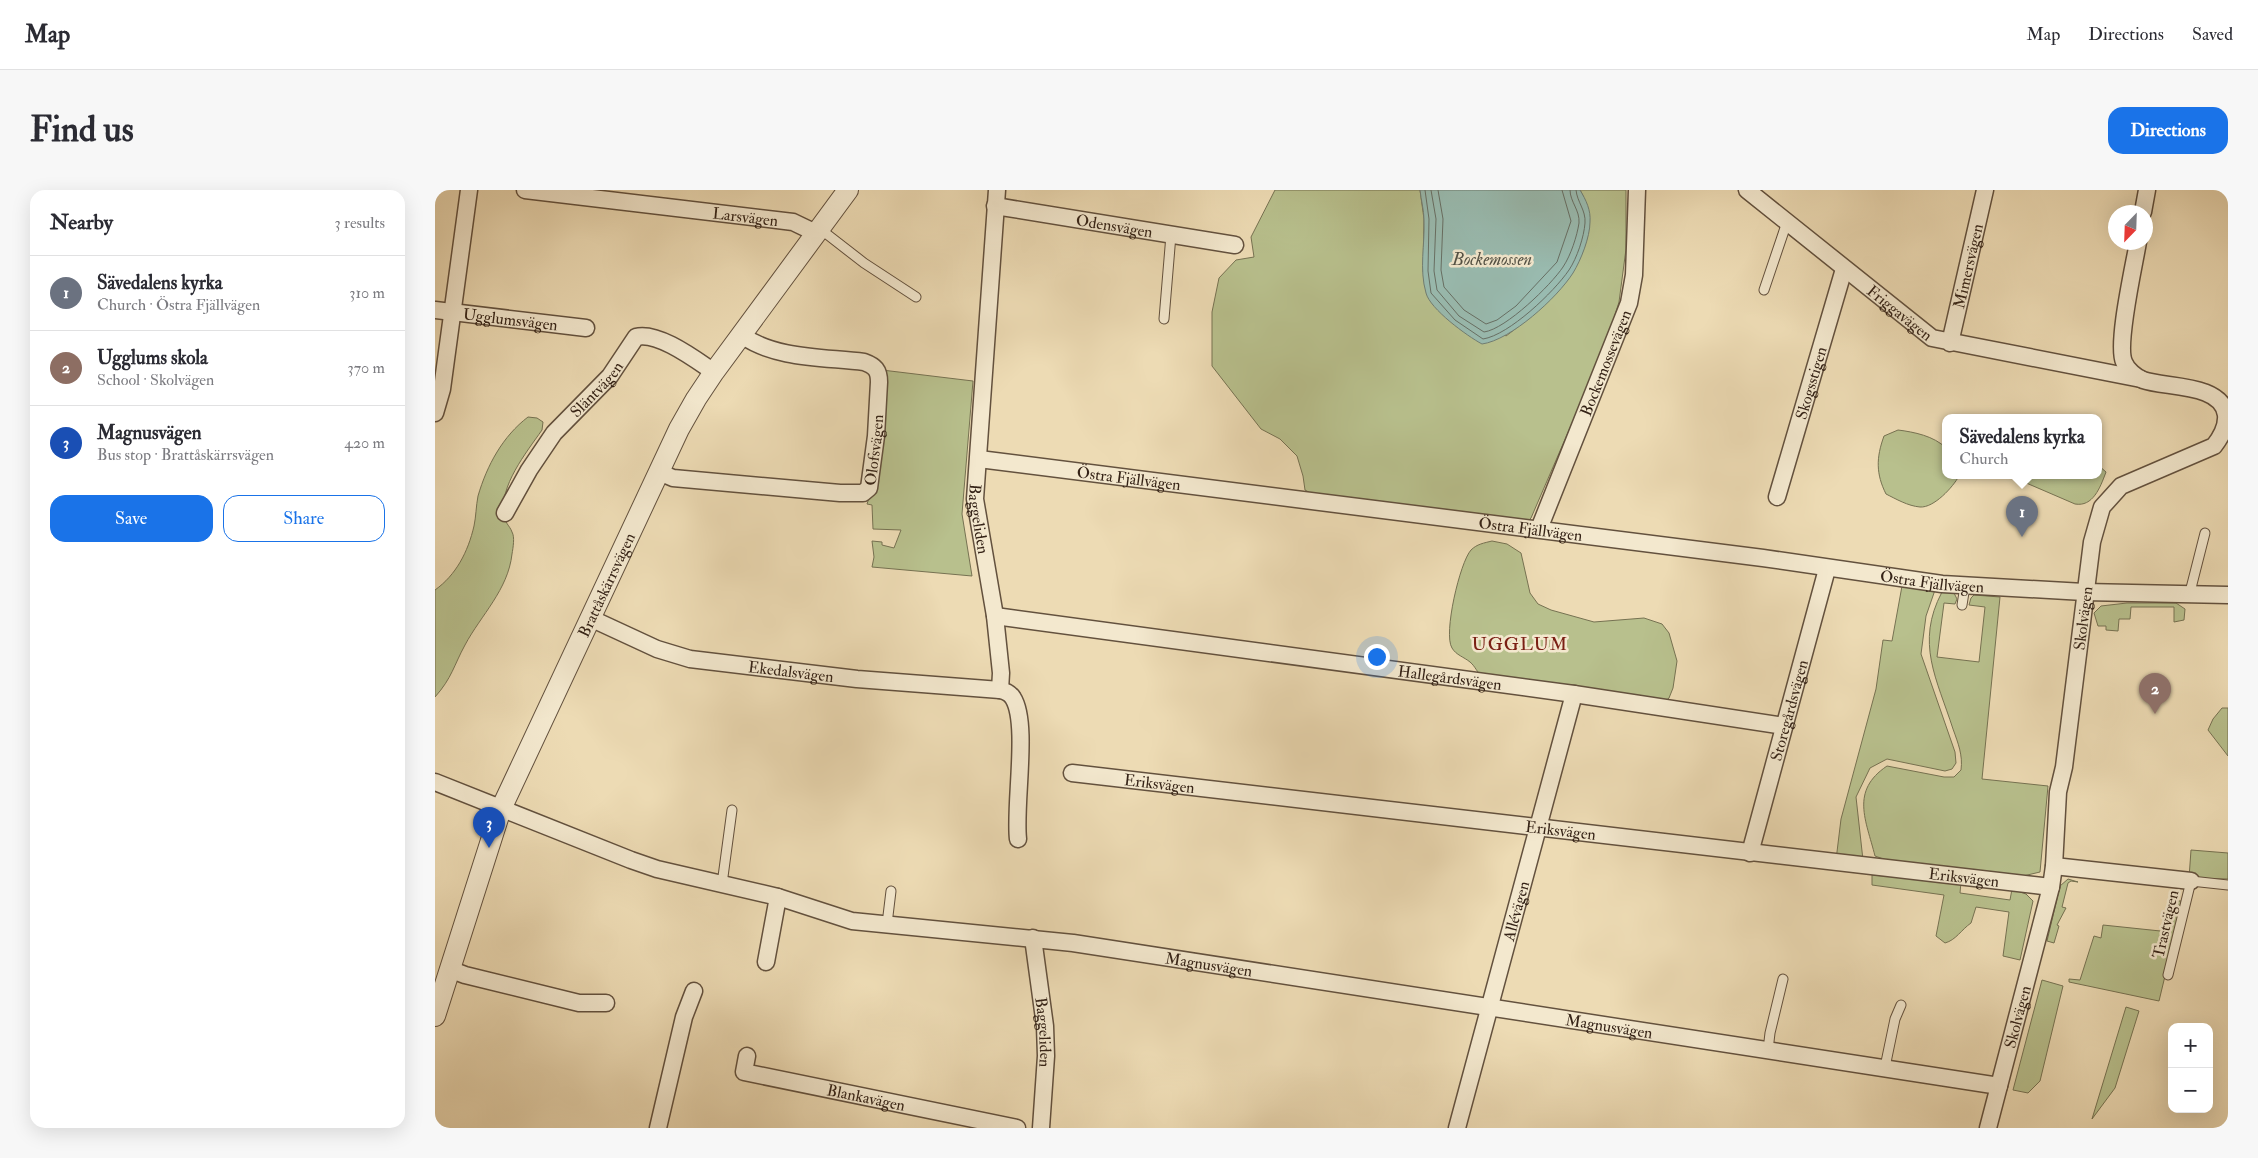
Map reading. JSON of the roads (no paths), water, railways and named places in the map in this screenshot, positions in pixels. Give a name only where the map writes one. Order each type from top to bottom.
[{"type":"street","points":[[435,413],[442,389],[469,190]]},
{"type":"street","name":"Larsvägen","points":[[525,190],[793,222],[818,231]]},
{"type":"street","name":"Brattåskärrsvägen","points":[[435,1016],[501,809],[688,413],[714,372],[743,336],[847,190]]},
{"type":"street","name":"Bockemossevägen","points":[[1539,529],[1629,303],[1634,275],[1637,190]]},
{"type":"street","name":"Friggavägen","points":[[1747,190],[1932,338],[2143,380]]},
{"type":"street","name":"Mimersvägen","points":[[1951,343],[1985,190]]},
{"type":"street","points":[[2144,205],[2147,190]]},
{"type":"street","name":"Odensvägen","points":[[996,198],[1171,235],[1235,245]]},
{"type":"street","name":"Baggeliden","points":[[996,198],[975,499],[995,616],[1001,673],[1000,690]]},
{"type":"street","points":[[2137,250],[2121,356],[2129,371],[2143,380]]},
{"type":"street","name":"Skogsstigen","points":[[1777,497],[1844,269]]},
{"type":"street","name":"Ugglumsvägen","points":[[435,310],[586,328]]},
{"type":"street","name":"Släntvägen","points":[[505,513],[533,463],[554,433],[610,376],[636,337],[642,335],[653,337],[670,344],[714,372]]},
{"type":"street","name":"Olofsvägen","points":[[659,472],[673,478],[840,493],[863,493],[869,488],[878,400],[879,373],[876,368],[864,362],[773,351],[753,343],[743,336]]},
{"type":"street","name":"Skolvägen","points":[[1988,1128],[2051,887],[2058,792],[2063,767],[2084,592],[2098,516],[2106,500],[2114,491],[2129,482],[2214,446],[2221,435],[2227,416],[2221,404],[2210,394],[2143,380]]},
{"type":"street","name":"Östra Fjällvägen","points":[[979,460],[1539,529],[1965,586],[2189,596],[2228,595]]},
{"type":"street","name":"Storegårdsvägen","points":[[1750,853],[1827,569]]},
{"type":"street","name":"Hallegårdsvägen","points":[[995,616],[1574,694],[1784,726]]},
{"type":"street","name":"Ekedalsvägen","points":[[590,618],[657,650],[690,659],[857,680],[1000,690]]},
{"type":"street","points":[[1000,690],[1012,696],[1017,705],[1019,721],[1016,824],[1018,839]]},
{"type":"street","name":"Allévägen","points":[[1457,1128],[1574,694]]},
{"type":"street","name":"Eriksvägen","points":[[1072,773],[2051,887]]},
{"type":"street","name":"Magnusvägen","points":[[435,782],[657,869],[778,897],[836,917],[887,924],[1033,938],[1885,1067],[1999,1086]]},
{"type":"street","points":[[2054,866],[2191,881]]},
{"type":"street","points":[[767,962],[778,897]]},
{"type":"street","name":"Baggeliden","points":[[1033,938],[1045,1026],[1046,1056],[1041,1128]]},
{"type":"street","points":[[449,969],[465,975],[579,1003],[606,1003]]},
{"type":"street","points":[[658,1128],[683,1017],[694,991]]},
{"type":"street","name":"Blankavägen","points":[[746,1064],[1017,1128]]},
{"type":"lane","points":[[1764,290],[1787,222]]},
{"type":"lane","points":[[818,231],[916,296]]},
{"type":"lane","points":[[1165,319],[1171,235]]},
{"type":"lane","points":[[2189,596],[2205,533]]},
{"type":"lane","points":[[1962,605],[1965,586]]},
{"type":"lane","points":[[722,884],[725,846],[732,810]]},
{"type":"lane","points":[[2191,881],[2228,885]]},
{"type":"lane","name":"Trastvägen","points":[[2168,975],[2191,881]]},
{"type":"lane","points":[[887,924],[891,891]]},
{"type":"lane","points":[[1768,1050],[1769,1033],[1783,979]]},
{"type":"lane","points":[[1885,1067],[1895,1019],[1901,1006]]},
{"type":"water","name":"Bockemossen","points":[[1420,190],[1580,190],[1590,213],[1590,228],[1585,248],[1566,283],[1545,305],[1506,335],[1482,344],[1459,329],[1434,307],[1426,293],[1423,275],[1424,216]]},
{"type":"place","name":"Sävedalens kyrka","points":[[2022,537]]},
{"type":"place","name":"Ugglums skola","points":[[2155,714]]},
{"type":"place","name":"Magnusvägen","points":[[489,848]]},
{"type":"district","name":"UGGLUM","points":[[1520,644]]}]
